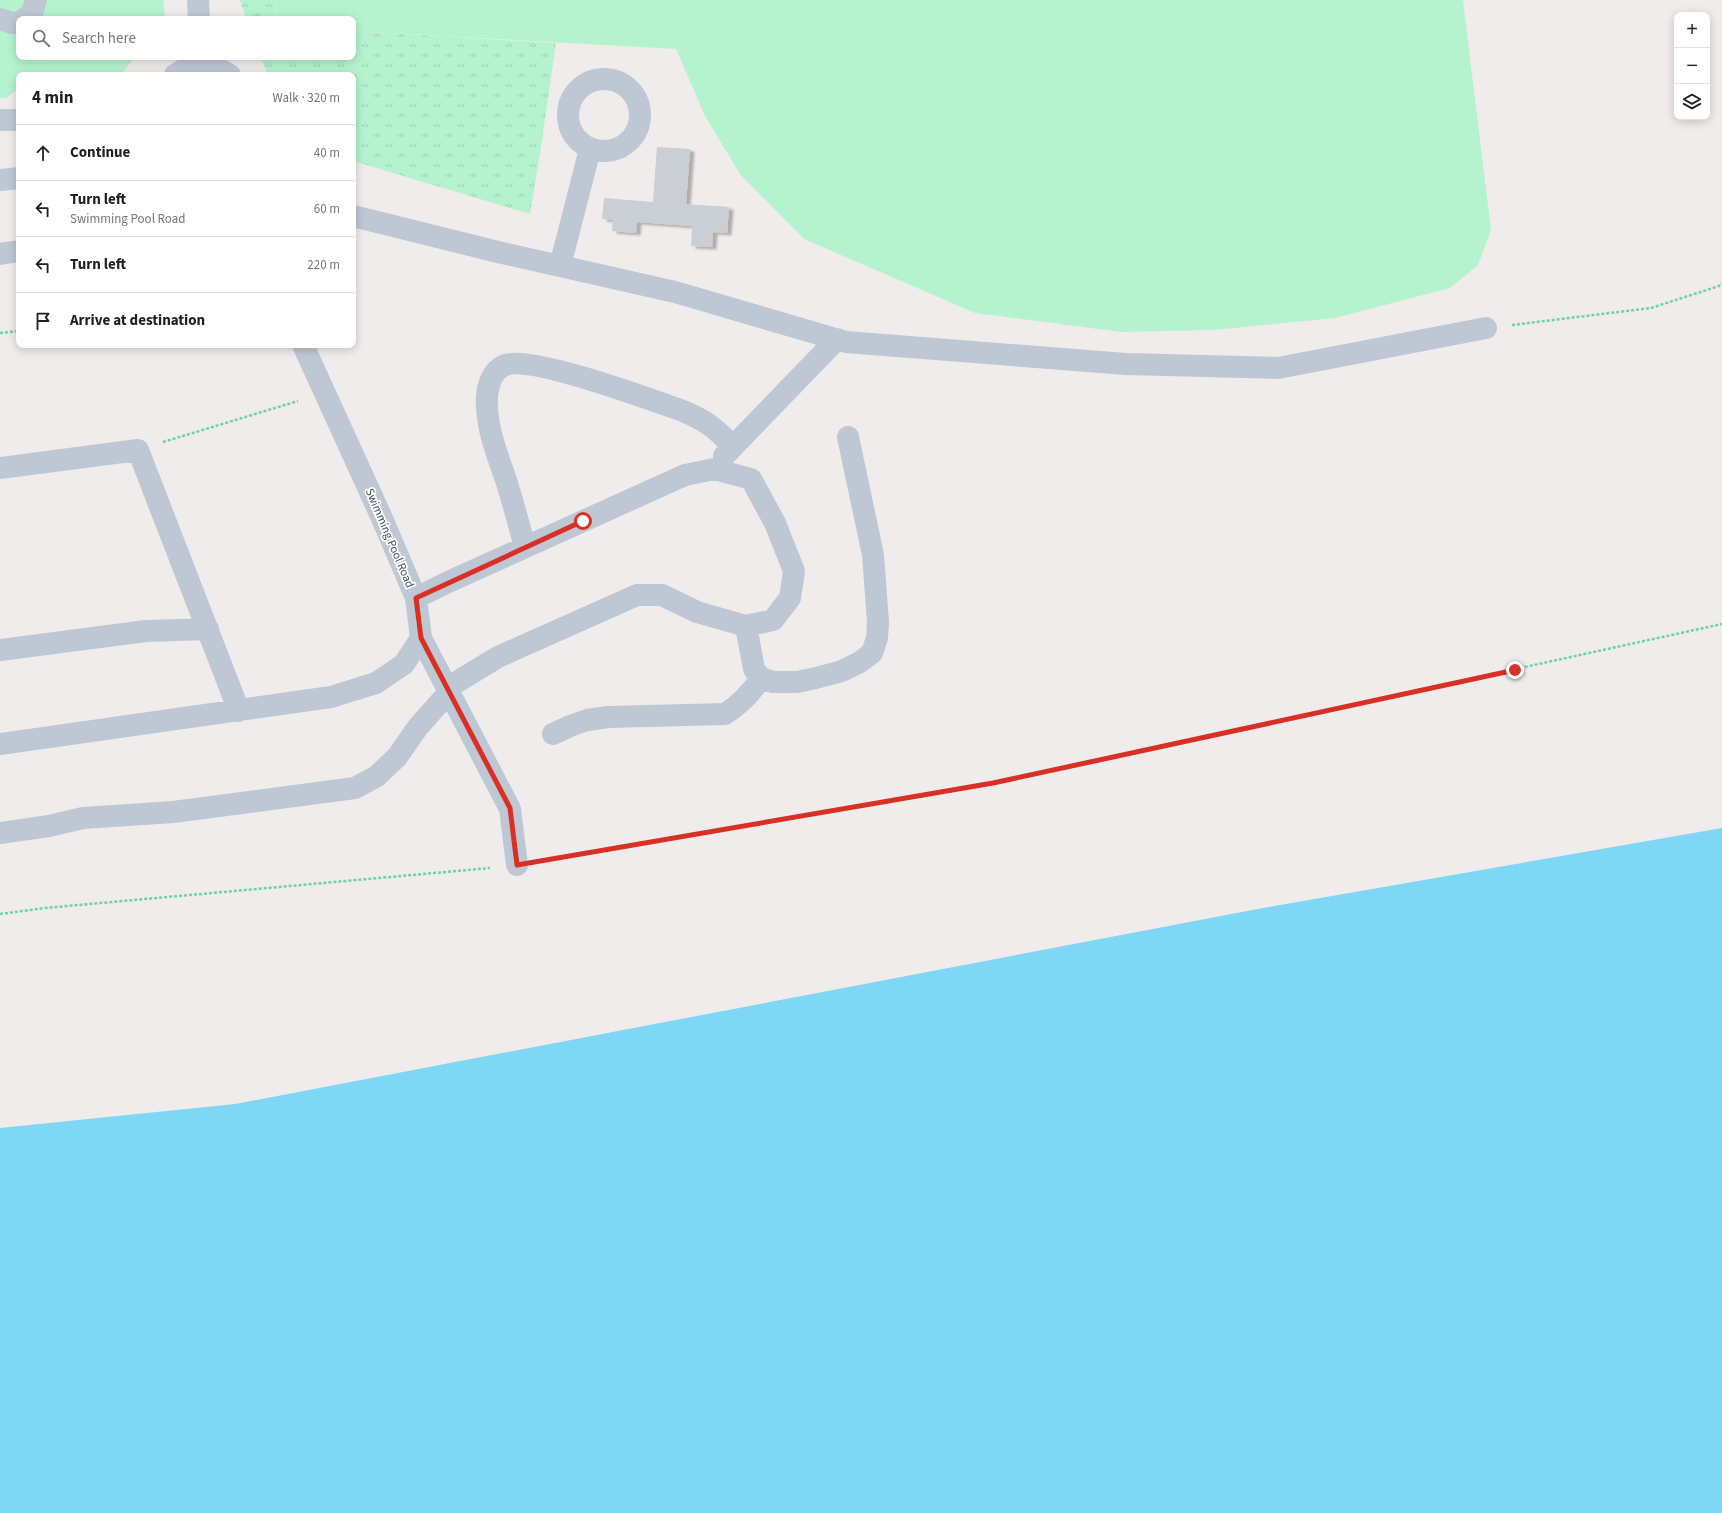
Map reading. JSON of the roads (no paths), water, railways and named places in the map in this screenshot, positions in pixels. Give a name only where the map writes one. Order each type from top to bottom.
[{"type":"street","points":[[27,16],[32,12],[36,0]]},
{"type":"street","points":[[198,0],[199,16]]},
{"type":"street","points":[[0,19],[12,23],[16,22]]},
{"type":"street","points":[[180,72],[203,60],[225,72]]},
{"type":"street","points":[[0,120],[16,120]]},
{"type":"street","points":[[560,266],[590,149]]},
{"type":"street","points":[[0,180],[16,178]]},
{"type":"street","points":[[356,217],[675,292],[846,342],[1126,364],[1278,368],[1486,328]]},
{"type":"street","points":[[0,254],[16,251]]},
{"type":"street","points":[[706,471],[717,464],[837,339]]},
{"type":"street","name":"Swimming Pool Road","points":[[304,348],[382,516],[416,598],[421,638],[510,808],[517,865]]},
{"type":"street","points":[[525,547],[514,504],[491,431],[487,407],[488,384],[494,374],[504,365],[516,363],[547,368],[683,411],[704,420],[733,446]]},
{"type":"street","points":[[746,626],[754,669],[761,678],[773,682],[789,682],[816,678],[842,671],[860,662],[872,653],[877,638],[878,622],[873,555],[848,437]]},
{"type":"street","points":[[0,468],[138,450],[239,711]]},
{"type":"street","points":[[0,833],[49,826],[83,818],[173,812],[355,788],[377,776],[397,757],[418,727],[448,690],[498,657],[637,594],[662,595],[697,612],[746,626],[773,620],[790,598],[794,571],[775,523],[751,479],[714,469],[685,475],[416,598]]},
{"type":"street","points":[[0,650],[146,631],[208,630]]},
{"type":"street","points":[[0,744],[331,697],[376,683],[404,664],[421,638]]},
{"type":"street","points":[[552,734],[587,720],[608,717],[725,714],[738,706],[750,694],[761,678]]},
{"type":"water","points":[[1722,828],[1722,1513],[0,1513],[0,1128],[235,1104],[1263,908]]}]
